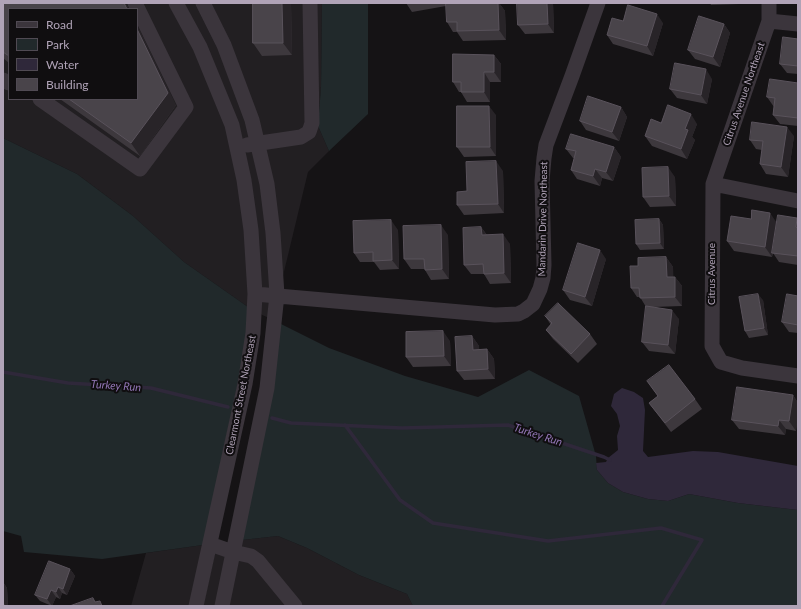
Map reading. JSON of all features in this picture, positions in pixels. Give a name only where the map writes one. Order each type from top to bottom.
[{"type":"street","points":[[41,100],[140,169],[186,107],[136,3]]},
{"type":"street","name":"Clearmont Street Northeast","points":[[176,3],[200,47],[232,125],[244,180],[251,230],[255,294],[253,333],[245,384],[196,606]]},
{"type":"street","name":"Clearmont Street Northeast","points":[[203,3],[226,53],[252,120],[258,143],[267,184],[273,233],[277,295],[267,388],[222,606]]},
{"type":"street","points":[[237,146],[301,136],[309,132],[312,123],[310,3]]},
{"type":"street","name":"Mandarin Drive Northeast","points":[[255,294],[495,315],[518,314],[529,308],[538,296],[543,278],[542,181],[546,145],[598,3]]},
{"type":"street","name":"Citrus Avenue Northeast","points":[[712,184],[769,21],[770,3]]},
{"type":"street","points":[[769,21],[798,24]]},
{"type":"street","points":[[712,184],[798,201]]},
{"type":"street","name":"Citrus Avenue","points":[[712,184],[712,346],[721,362],[742,368],[798,376]]},
{"type":"street","points":[[210,544],[233,552],[251,556],[258,561],[295,606]]},
{"type":"shaded area","points":[[3,3],[168,3],[195,50],[226,127],[238,182],[245,231],[249,294],[248,307],[184,262],[133,216],[77,174],[3,138]]},
{"type":"shaded area","points":[[183,3],[196,3],[218,48],[246,122],[261,185],[271,295],[269,318],[260,314],[251,179]]},
{"type":"shaded area","points":[[210,3],[322,3],[321,87],[318,126],[329,151],[308,172],[282,280],[279,232]]},
{"type":"shaded area","points":[[278,536],[307,548],[359,575],[407,594],[413,606],[229,606],[242,540]]},
{"type":"shaded area","points":[[229,542],[216,606],[203,606],[217,543]]},
{"type":"shaded area","points":[[203,545],[190,606],[131,606],[146,553]]},
{"type":"green space","points":[[322,3],[368,3],[368,114],[329,151],[318,126],[321,87]]},
{"type":"green space","points":[[3,138],[77,174],[133,216],[184,262],[248,307],[247,332],[238,383],[203,545],[102,559],[24,552],[21,536],[3,531]]},
{"type":"green space","points":[[281,324],[329,348],[405,376],[478,397],[529,370],[579,396],[596,456],[597,470],[608,483],[623,492],[648,499],[668,501],[689,494],[738,503],[798,510],[798,606],[413,606],[407,594],[359,575],[307,548],[278,536],[242,540]]},
{"type":"water","points":[[622,388],[634,392],[643,398],[645,410],[643,451],[648,457],[693,451],[718,452],[798,466],[798,510],[738,503],[689,494],[668,501],[648,499],[623,492],[608,483],[597,470],[596,463],[606,462],[608,458],[618,450],[617,436],[620,426],[617,414],[611,406],[614,394]]},
{"type":"building","points":[[3,3],[124,3],[126,8],[8,8],[8,55],[3,52]]},
{"type":"building","points":[[253,3],[282,3],[283,43],[253,43]]},
{"type":"building","points":[[446,3],[498,3],[499,30],[457,31],[457,22],[447,22]]},
{"type":"building","points":[[517,3],[547,3],[548,24],[518,25]]},
{"type":"building","points":[[628,5],[657,14],[647,46],[607,35],[612,18],[623,21]]},
{"type":"building","points":[[699,16],[724,24],[713,57],[688,50]]},
{"type":"building","points":[[138,31],[168,93],[131,143],[70,100],[138,100]]},
{"type":"building","points":[[783,37],[798,39],[798,66],[780,64]]},
{"type":"building","points":[[453,54],[494,55],[494,72],[484,72],[484,92],[461,92],[461,82],[453,82]]},
{"type":"building","points":[[675,63],[706,69],[701,95],[670,89]]},
{"type":"building","points":[[770,79],[798,83],[798,118],[773,115],[775,98],[767,97]]},
{"type":"building","points":[[588,96],[621,107],[612,132],[580,121]]},
{"type":"building","points":[[668,105],[691,114],[685,129],[688,130],[681,149],[645,136],[651,119],[661,123]]},
{"type":"building","points":[[457,106],[489,106],[490,147],[457,147]]},
{"type":"building","points":[[752,122],[787,127],[781,167],[760,164],[763,141],[750,140]]},
{"type":"building","points":[[571,134],[614,147],[606,172],[595,169],[593,176],[571,170],[576,151],[566,149]]},
{"type":"building","points":[[496,161],[498,204],[457,205],[457,192],[467,191],[466,162]]},
{"type":"building","points":[[668,167],[669,196],[643,197],[642,168]]},
{"type":"building","points":[[752,210],[770,213],[765,247],[727,241],[731,216],[751,219]]},
{"type":"building","points":[[778,215],[797,218],[796,227],[798,228],[798,256],[772,253]]},
{"type":"building","points":[[659,219],[660,243],[636,244],[635,220]]},
{"type":"building","points":[[391,220],[392,260],[373,261],[373,252],[354,253],[353,221]]},
{"type":"building","points":[[441,225],[442,269],[425,270],[424,259],[404,259],[403,226]]},
{"type":"building","points":[[481,227],[482,235],[503,234],[504,273],[484,274],[483,264],[464,265],[463,228]]},
{"type":"building","points":[[578,243],[600,250],[585,297],[563,290]]},
{"type":"building","points":[[666,257],[667,277],[675,277],[675,297],[640,298],[639,288],[631,288],[630,266],[638,266],[638,258]]},
{"type":"building","points":[[758,294],[764,328],[745,331],[739,297]]},
{"type":"building","points":[[787,294],[798,296],[798,325],[782,322]]},
{"type":"building","points":[[558,303],[590,334],[571,354],[546,330],[552,323],[545,316]]},
{"type":"building","points":[[646,306],[672,310],[668,345],[642,342]]},
{"type":"building","points":[[443,331],[444,356],[406,357],[406,332]]},
{"type":"building","points":[[472,336],[473,350],[487,349],[488,369],[457,371],[455,337]]},
{"type":"building","points":[[669,365],[695,399],[665,423],[649,403],[658,396],[647,381]]},
{"type":"building","points":[[737,387],[793,395],[789,421],[779,420],[778,426],[732,420]]},
{"type":"building","points":[[49,561],[70,569],[63,589],[58,587],[56,592],[51,590],[47,599],[35,595]]},
{"type":"building","points":[[93,598],[95,602],[100,601],[102,606],[70,606]]},
{"type":"waterway","name":"Turkey Run","points":[[3,372],[68,383],[151,388],[228,407]]},
{"type":"waterway","name":"Turkey Run","points":[[272,418],[291,423],[402,428],[508,425],[610,460]]},
{"type":"waterway","points":[[345,425],[400,500],[433,523],[548,541],[661,528],[702,540],[662,606]]}]
